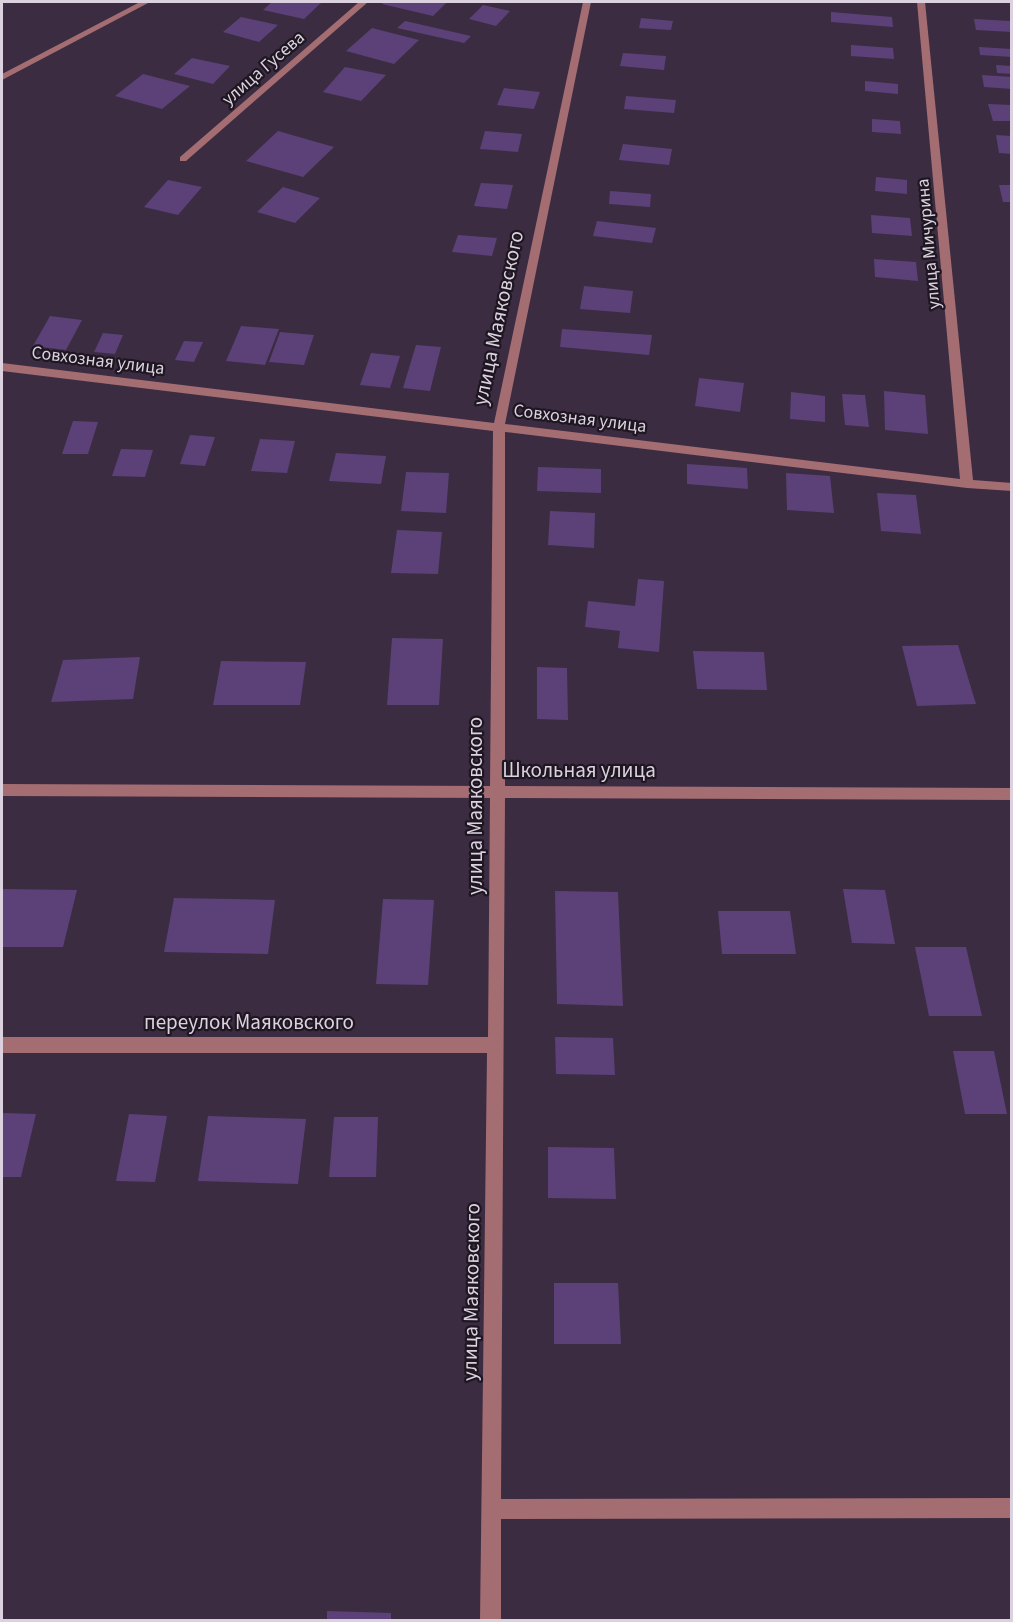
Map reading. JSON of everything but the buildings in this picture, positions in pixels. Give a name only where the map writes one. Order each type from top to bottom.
[{"type":"street","points":[[2,77],[146,2]]},
{"type":"street","name":"улица Гусева","points":[[183,159],[364,2]]},
{"type":"street","name":"улица Маяковского","points":[[490,1620],[499,426],[587,2]]},
{"type":"street","name":"улица Мичурина","points":[[921,2],[967,484]]},
{"type":"street","name":"Совхозная улица","points":[[2,367],[967,484],[1011,487]]},
{"type":"street","name":"Школьная улица","points":[[2,790],[1011,794]]},
{"type":"street","name":"переулок Маяковского","points":[[2,1045],[496,1045]]},
{"type":"street","points":[[490,1509],[1011,1508]]}]
